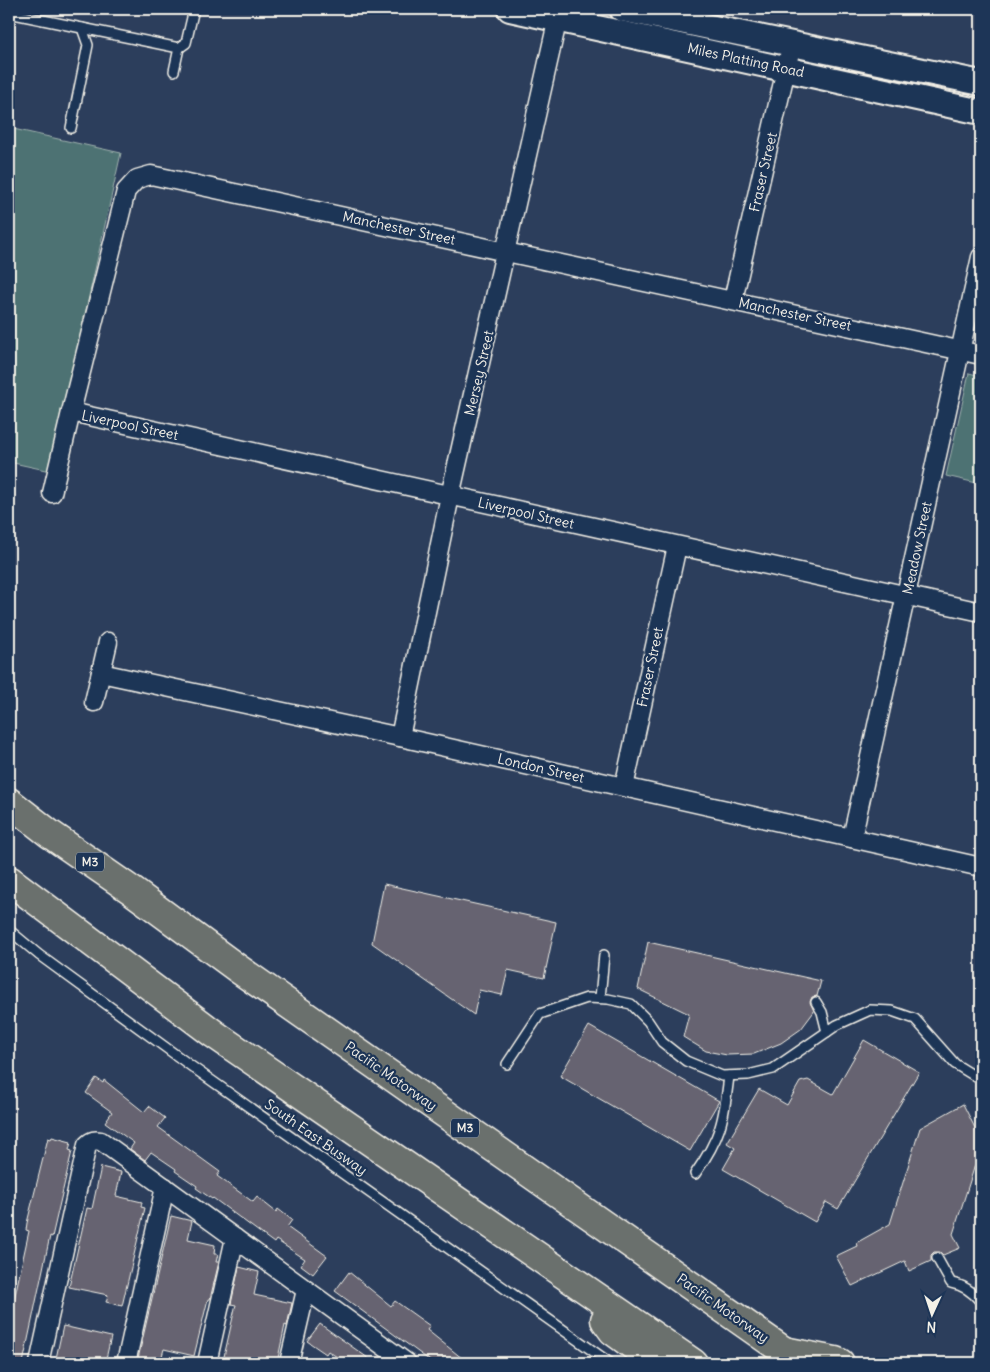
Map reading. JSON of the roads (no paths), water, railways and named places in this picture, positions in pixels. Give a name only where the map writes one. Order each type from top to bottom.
[{"type":"highway","name":"Pacific Motorway","points":[[9,802],[50,834],[237,968],[793,1357]]},
{"type":"highway","points":[[9,880],[214,1034],[578,1286],[693,1363]]},
{"type":"highway","points":[[578,1286],[613,1331],[656,1363]]},
{"type":"highway","points":[[793,1357],[840,1363]]},
{"type":"main road","name":"Miles Platting Road","points":[[510,9],[559,14],[786,69],[981,112]]},
{"type":"main road","name":"Miles Platting Road","points":[[622,9],[981,83]]},
{"type":"street","name":"Mersey Street","points":[[400,737],[450,496],[559,14]]},
{"type":"street","name":"Fraser Street","points":[[733,300],[792,43]]},
{"type":"street","name":"Manchester Street","points":[[52,493],[126,191],[137,179],[151,175],[981,355]]},
{"type":"street","name":"Meadow Street","points":[[852,838],[981,257]]},
{"type":"street","name":"Liverpool Street","points":[[71,412],[981,612]]},
{"type":"street","name":"Fraser Street","points":[[624,787],[677,546]]},
{"type":"street","points":[[94,702],[108,642]]},
{"type":"street","name":"London Street","points":[[101,673],[400,737],[981,867]]},
{"type":"street","points":[[39,1363],[87,1145],[94,1140],[101,1141],[407,1363]]},
{"type":"street","points":[[126,1363],[165,1187]]},
{"type":"street","points":[[207,1363],[236,1238]]},
{"type":"street","points":[[289,1363],[306,1290]]},
{"type":"lane","points":[[174,71],[179,48],[186,43],[194,9]]},
{"type":"lane","points":[[9,13],[179,48]]},
{"type":"lane","points":[[71,128],[88,46],[82,28]]},
{"type":"lane","name":"South East Busway","points":[[9,930],[39,955],[191,1066],[610,1363]]},
{"type":"lane","points":[[600,998],[604,955]]},
{"type":"lane","points":[[506,1064],[540,1014],[587,998],[608,998],[631,1004],[648,1020],[662,1042],[686,1061],[722,1076],[748,1076],[773,1069],[836,1025],[870,1010],[892,1011],[915,1019],[955,1064],[978,1078],[981,1067]]},
{"type":"lane","points":[[816,1002],[822,1012],[827,1032]]},
{"type":"lane","points":[[695,1174],[710,1153],[719,1134],[724,1115],[729,1076]]},
{"type":"lane","points":[[937,1258],[951,1283],[960,1284],[973,1293],[981,1302]]}]
